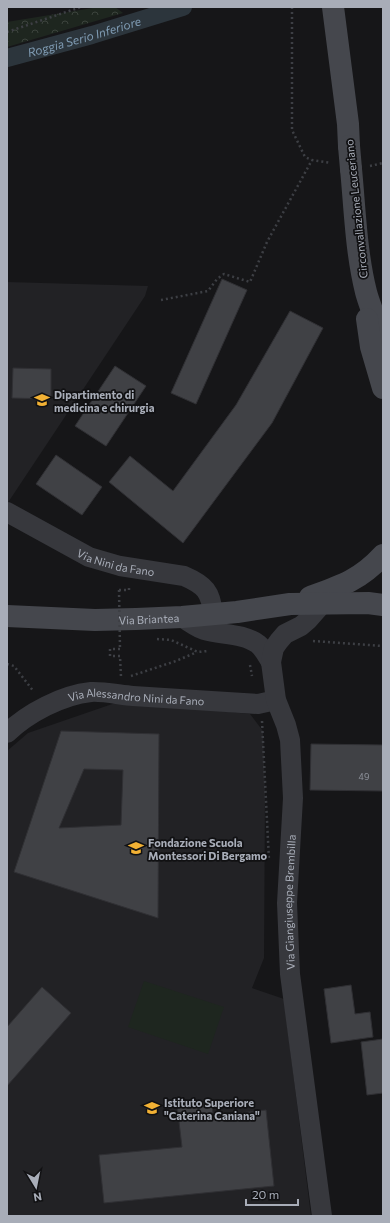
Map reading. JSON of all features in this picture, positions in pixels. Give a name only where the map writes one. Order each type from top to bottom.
[{"type":"main road","name":"Circonvallazione Leuceriano","points":[[333,7],[348,124],[357,238],[365,287],[371,347],[383,388]]},
{"type":"main road","name":"Circonvallazione Leuceriano","points":[[348,124],[355,80],[349,7]]},
{"type":"main road","name":"Circonvallazione Leuceriano","points":[[365,287],[383,338]]},
{"type":"main road","points":[[290,604],[353,580],[365,573],[383,555]]},
{"type":"main road","points":[[290,604],[323,602],[368,603],[383,605]]},
{"type":"main road","name":"Via Briantea","points":[[7,616],[95,620],[182,617],[290,604]]},
{"type":"street","name":"Via Nini da Fano","points":[[7,512],[89,557],[115,565],[184,576],[193,580],[208,592],[212,603],[213,614]]},
{"type":"street","name":"Via Giangiuseppe Brembilla","points":[[322,1216],[290,974],[287,903],[293,798],[290,740],[286,725],[267,702],[274,648],[285,634],[301,626],[308,620],[323,602]]},
{"type":"street","name":"Via Giangiuseppe Brembilla","points":[[182,617],[194,626],[204,630],[248,638],[264,650],[271,662]]},
{"type":"street","name":"Via Alessandro Nini da Fano","points":[[7,733],[27,717],[43,707],[63,699],[91,692],[267,702]]},
{"type":"path","points":[[7,32],[81,7]]},
{"type":"path","points":[[292,7],[292,130],[305,157],[312,160],[351,166],[383,163]]},
{"type":"path","points":[[161,300],[208,291],[216,279],[224,274],[250,282],[267,242],[312,160]]},
{"type":"path","points":[[119,590],[120,649],[110,649],[110,656],[120,656],[120,662]]},
{"type":"path","points":[[267,702],[262,716],[269,862]]},
{"type":"shaded area","name":"Dipartimento di medicina e chirurgia","points":[[7,282],[148,286],[145,296],[7,504]]},
{"type":"shaded area","points":[[121,701],[250,714],[263,731],[265,792],[264,958],[252,988],[284,999],[311,1216],[7,1216],[7,751],[28,733]]},
{"type":"green space","points":[[99,7],[115,7],[123,13],[7,47],[7,22]]},
{"type":"green space","points":[[144,981],[224,1007],[208,1054],[128,1027]]},
{"type":"building","points":[[222,279],[247,290],[196,404],[171,393]]},
{"type":"building","points":[[290,311],[323,328],[272,423],[183,543],[109,482],[130,456],[173,491],[236,405]]},
{"type":"building","points":[[115,366],[146,386],[106,446],[75,426]]},
{"type":"building","points":[[13,368],[51,369],[51,399],[12,398]]},
{"type":"building","points":[[56,455],[102,487],[82,515],[36,484]]},
{"type":"building","points":[[61,731],[159,734],[158,918],[14,872]],"holes":[[[84,769],[123,770],[121,825],[59,828]]]},
{"type":"building","points":[[311,744],[383,745],[383,791],[310,790]]},
{"type":"building","points":[[351,985],[355,1014],[370,1012],[373,1037],[331,1043],[324,989]]},
{"type":"building","points":[[42,987],[71,1013],[7,1086],[7,1027]]},
{"type":"building","points":[[383,1039],[383,1093],[367,1095],[361,1042]]},
{"type":"building","points":[[212,1102],[213,1116],[266,1110],[274,1186],[104,1203],[99,1155],[182,1147],[177,1105]]},
{"type":"waterway","name":"Roggia Serio Inferiore","points":[[7,58],[92,35],[183,7]]},
{"type":"place","name":"Dipartimento di medicina e chirurgia","points":[[42,400]]},
{"type":"place","name":"Fondazione Scuola Montessori Di Bergamo","points":[[136,848]]},
{"type":"place","name":"Istituto Superiore \"Caterina Caniana\"","points":[[152,1108]]}]
